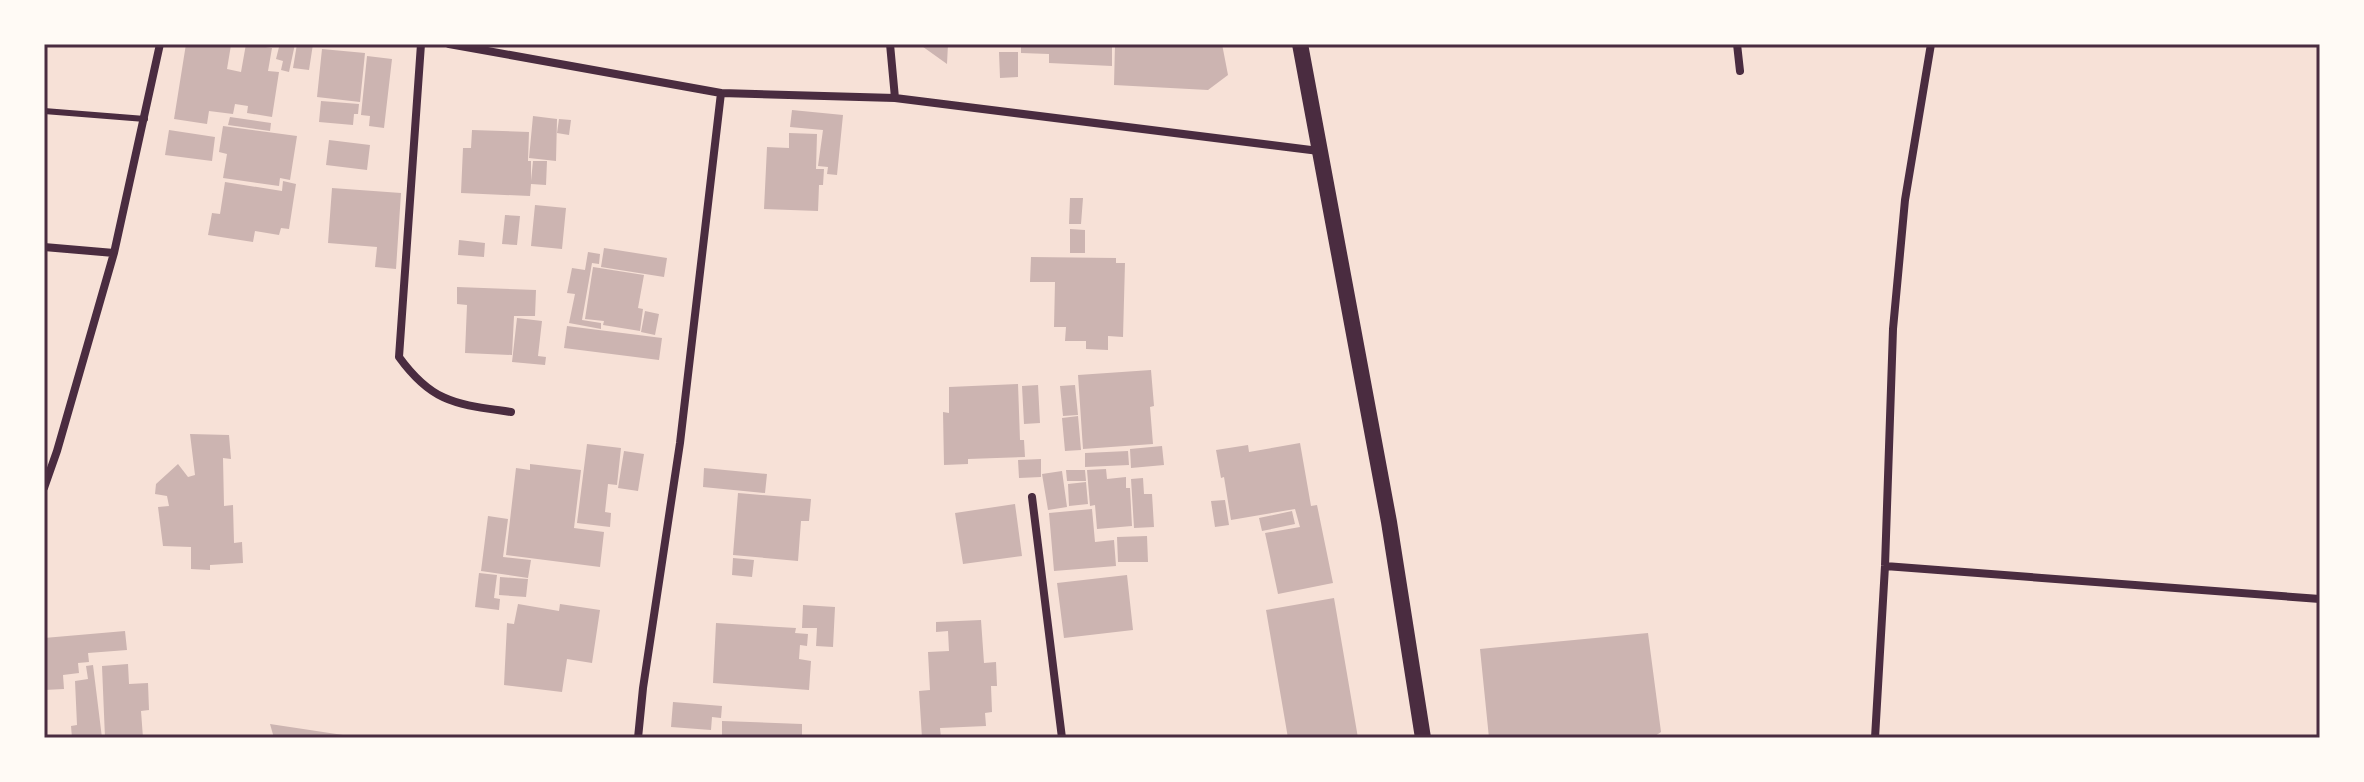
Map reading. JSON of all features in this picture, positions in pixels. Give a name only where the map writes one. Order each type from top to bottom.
[{"type":"main road","points":[[1300,44],[1389,522],[1423,738]]},
{"type":"street","points":[[44,488],[114,253],[160,44]]},
{"type":"street","points":[[421,44],[399,357],[416,379],[456,404],[511,412]]},
{"type":"street","points":[[449,44],[721,93],[895,98],[1319,151]]},
{"type":"street","points":[[890,44],[895,98]]},
{"type":"street","points":[[1737,44],[1740,71]]},
{"type":"street","points":[[1875,738],[1885,566],[1893,329],[1903,215],[1931,44]]},
{"type":"street","points":[[638,738],[680,443],[721,93]]},
{"type":"street","points":[[44,247],[114,253]]},
{"type":"street","points":[[1032,497],[1062,738]]},
{"type":"street","points":[[1885,566],[2320,599]]},
{"type":"lane","points":[[44,111],[145,119]]},
{"type":"building","points":[[186,44],[231,45],[227,69],[241,72],[246,44],[272,48],[268,71],[279,72],[272,117],[247,113],[248,106],[235,104],[233,114],[209,111],[207,124],[174,119]]},
{"type":"building","points":[[270,44],[295,44],[289,72],[281,70],[283,61],[276,59],[279,47]]},
{"type":"building","points":[[297,44],[313,44],[309,70],[293,68]]},
{"type":"building","points":[[919,44],[948,44],[947,64]]},
{"type":"building","points":[[1021,44],[1112,44],[1112,66],[1049,63],[1049,54],[1021,53]]},
{"type":"building","points":[[1115,44],[1222,44],[1228,75],[1208,90],[1114,85]]},
{"type":"building","points":[[322,49],[365,53],[360,102],[317,97]]},
{"type":"building","points":[[999,52],[1018,52],[1018,77],[1000,78]]},
{"type":"building","points":[[367,56],[392,59],[384,128],[369,126],[370,116],[361,115]]},
{"type":"building","points":[[321,101],[359,104],[353,125],[319,122]]},
{"type":"building","points":[[792,110],[843,115],[837,175],[827,174],[828,167],[818,166],[823,130],[790,127]]},
{"type":"building","points":[[533,116],[557,119],[556,161],[529,158]]},
{"type":"building","points":[[230,117],[271,123],[270,131],[228,125]]},
{"type":"building","points":[[559,119],[571,120],[569,135],[557,133]]},
{"type":"building","points":[[223,126],[297,136],[290,180],[280,178],[279,186],[223,178],[227,154],[219,152]]},
{"type":"building","points":[[169,130],[215,137],[212,161],[165,155]]},
{"type":"building","points":[[472,130],[529,132],[531,181],[533,161],[547,161],[546,185],[531,184],[530,196],[461,193],[463,148],[471,148]]},
{"type":"building","points":[[789,133],[817,134],[816,169],[824,169],[823,185],[819,185],[818,211],[764,209],[767,147],[789,148]]},
{"type":"building","points":[[329,140],[370,145],[367,170],[326,165]]},
{"type":"building","points":[[283,181],[296,184],[289,229],[281,228],[279,235],[255,231],[253,242],[208,235],[212,213],[220,214],[225,182],[282,191]]},
{"type":"building","points":[[332,188],[401,193],[396,269],[375,267],[377,247],[328,243]]},
{"type":"building","points":[[1070,198],[1083,198],[1081,224],[1069,224]]},
{"type":"building","points":[[535,205],[566,208],[562,249],[531,246]]},
{"type":"building","points":[[505,215],[520,216],[517,245],[502,244]]},
{"type":"building","points":[[1070,229],[1085,230],[1085,253],[1070,253]]},
{"type":"building","points":[[459,240],[485,243],[484,257],[458,255]]},
{"type":"building","points":[[604,248],[667,258],[664,277],[601,267]]},
{"type":"building","points":[[588,252],[600,254],[599,264],[592,263],[582,320],[601,323],[601,329],[569,323],[575,294],[567,293],[572,268],[585,270]]},
{"type":"building","points":[[1031,257],[1116,258],[1116,263],[1125,263],[1123,337],[1108,336],[1108,350],[1086,349],[1086,341],[1065,341],[1066,327],[1054,327],[1055,282],[1030,282]]},
{"type":"building","points":[[593,267],[644,275],[638,308],[643,309],[640,331],[585,319]]},
{"type":"building","points":[[457,287],[536,290],[535,316],[514,316],[512,355],[465,353],[467,305],[457,304]]},
{"type":"building","points":[[645,311],[659,314],[655,335],[641,332]]},
{"type":"building","points":[[517,318],[542,321],[538,356],[546,357],[545,365],[512,362]]},
{"type":"building","points":[[567,326],[662,338],[659,360],[564,348]]},
{"type":"building","points":[[1151,370],[1153,444],[1083,449],[1078,375]]},
{"type":"building","points":[[1018,384],[1020,440],[1024,440],[1025,457],[968,459],[968,464],[944,465],[943,412],[949,413],[949,387]]},
{"type":"building","points":[[1038,385],[1040,423],[1024,424],[1022,386]]},
{"type":"building","points":[[1075,385],[1078,415],[1063,416],[1060,386]]},
{"type":"building","points":[[1078,416],[1081,450],[1065,451],[1062,418]]},
{"type":"building","points":[[190,434],[229,435],[231,459],[223,458],[224,506],[233,505],[234,543],[242,542],[243,563],[210,565],[210,570],[191,569],[191,547],[163,546],[158,507],[169,506],[167,496],[155,494],[156,484],[178,464],[188,477],[195,475]]},
{"type":"building","points":[[1300,443],[1311,506],[1317,505],[1333,583],[1278,594],[1265,533],[1300,527],[1295,509],[1231,520],[1216,450],[1248,445],[1249,452]]},
{"type":"building","points":[[587,444],[621,448],[617,485],[608,484],[605,512],[611,513],[610,527],[577,523]]},
{"type":"building","points":[[1162,446],[1164,465],[1131,468],[1130,449]]},
{"type":"building","points":[[624,451],[644,454],[638,491],[618,488]]},
{"type":"building","points":[[1128,451],[1129,465],[1085,467],[1085,453]]},
{"type":"building","points":[[1041,459],[1041,477],[1019,478],[1018,460]]},
{"type":"building","points":[[530,464],[581,470],[574,528],[604,532],[600,567],[506,555],[516,468],[530,470]]},
{"type":"building","points":[[704,468],[767,474],[765,493],[703,487]]},
{"type":"building","points":[[1106,469],[1107,479],[1126,477],[1126,488],[1130,488],[1132,526],[1097,529],[1095,505],[1090,506],[1087,470]]},
{"type":"building","points":[[1066,470],[1085,470],[1086,481],[1067,481]]},
{"type":"building","points":[[1062,471],[1067,507],[1048,510],[1042,474]]},
{"type":"building","points":[[1143,478],[1144,494],[1152,494],[1154,527],[1134,528],[1131,479]]},
{"type":"building","points":[[1086,482],[1088,504],[1069,506],[1068,484]]},
{"type":"building","points":[[738,493],[811,499],[809,521],[801,521],[798,561],[733,555]]},
{"type":"building","points":[[1225,500],[1229,525],[1215,527],[1211,501]]},
{"type":"building","points":[[1015,504],[1022,556],[963,564],[955,513]]},
{"type":"building","points":[[1092,509],[1095,542],[1114,540],[1116,566],[1054,571],[1049,513]]},
{"type":"building","points":[[1292,511],[1295,524],[1262,531],[1259,518]]},
{"type":"building","points":[[488,516],[508,519],[503,557],[531,560],[528,578],[481,571]]},
{"type":"building","points":[[1147,536],[1148,562],[1118,562],[1117,537]]},
{"type":"building","points":[[733,558],[754,560],[752,577],[732,575]]},
{"type":"building","points":[[479,573],[497,575],[494,598],[500,599],[499,610],[475,607]]},
{"type":"building","points":[[1127,575],[1133,630],[1064,638],[1057,583]]},
{"type":"building","points":[[500,577],[528,579],[526,597],[499,595]]},
{"type":"building","points":[[1334,598],[1358,738],[1288,738],[1266,610]]},
{"type":"building","points":[[518,604],[559,611],[560,604],[600,610],[592,663],[567,659],[562,692],[504,685],[507,623],[514,624]]},
{"type":"building","points":[[803,605],[835,607],[833,647],[816,646],[817,628],[802,628]]},
{"type":"building","points":[[981,620],[984,663],[996,662],[997,686],[991,686],[992,712],[985,713],[986,726],[940,728],[941,738],[922,738],[919,691],[930,690],[928,652],[949,651],[948,631],[936,632],[936,622]]},
{"type":"building","points":[[716,623],[796,628],[795,633],[808,634],[807,646],[800,645],[799,659],[811,661],[809,690],[713,683]]},
{"type":"building","points":[[125,631],[127,650],[88,653],[89,662],[78,663],[79,673],[63,675],[64,689],[44,690],[44,638]]},
{"type":"building","points":[[1648,633],[1661,732],[1652,738],[1489,738],[1480,649]]},
{"type":"building","points":[[128,664],[129,684],[148,683],[149,710],[141,711],[143,738],[105,738],[102,666]]},
{"type":"building","points":[[93,665],[102,738],[72,738],[71,726],[77,725],[75,681],[88,679],[86,666]]},
{"type":"building","points":[[673,702],[722,706],[721,718],[712,717],[711,730],[671,727]]},
{"type":"building","points":[[722,721],[802,724],[802,738],[722,738]]},
{"type":"building","points":[[270,724],[343,735],[343,738],[274,738]]}]
